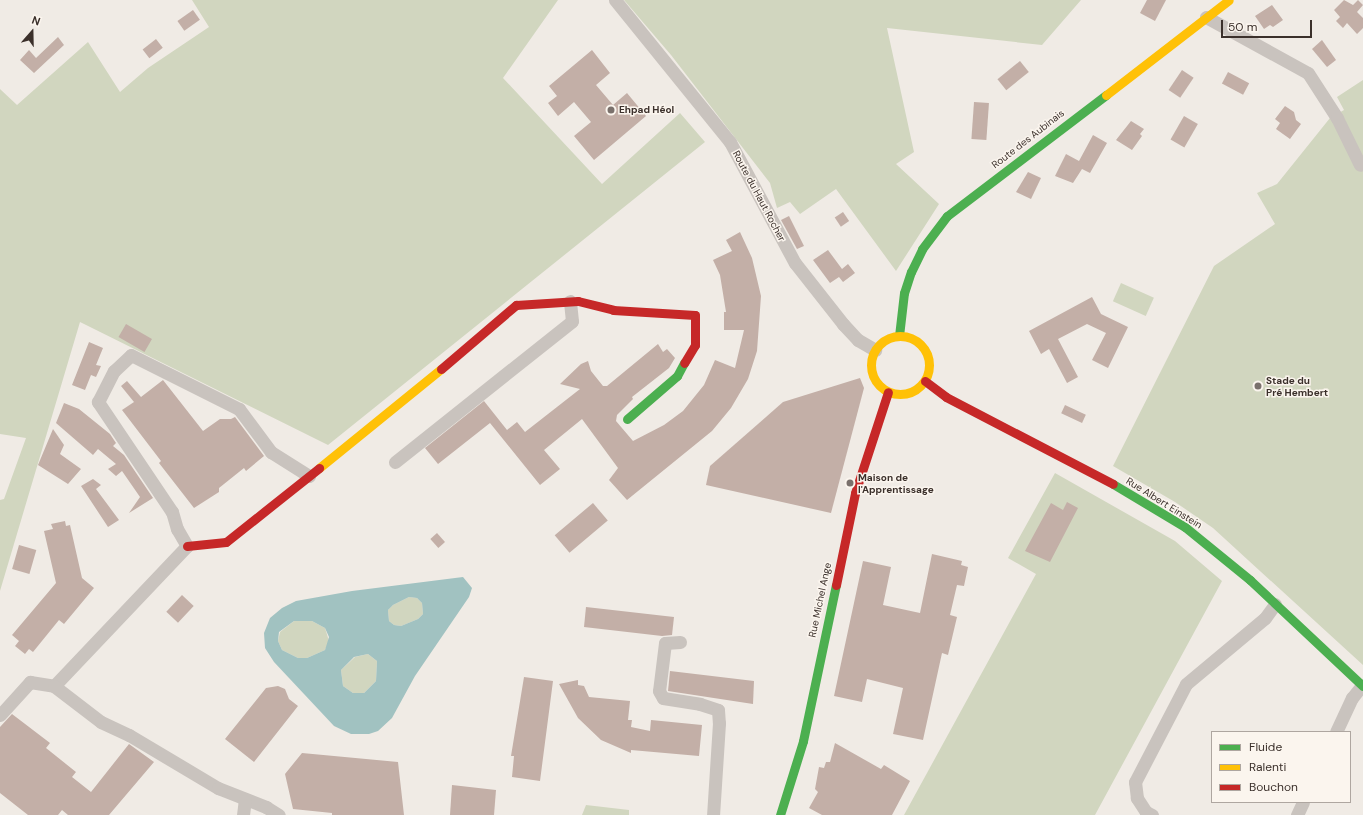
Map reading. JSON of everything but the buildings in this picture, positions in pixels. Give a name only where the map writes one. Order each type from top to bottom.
[{"type":"street","name":"Route du Haut Rocher","points":[[615,0],[730,142],[795,263],[843,324],[858,340],[875,350]]},
{"type":"street","name":"Route des Aubinais","points":[[899,336],[904,293],[911,272],[922,249],[947,216],[1229,0]]},
{"type":"street","points":[[1206,17],[1308,73],[1337,118],[1360,165]]},
{"type":"street","points":[[395,462],[572,321],[570,301]]},
{"type":"street","points":[[54,686],[187,546],[226,542],[417,389],[516,305],[570,301],[619,311],[695,315],[695,345],[677,376],[627,419]]},
{"type":"street","points":[[899,336],[915,340],[926,352],[929,367],[924,381],[913,391],[903,394],[888,392],[873,377],[870,362],[875,350],[887,339],[899,336]]},
{"type":"street","points":[[187,546],[176,529],[172,512],[98,402],[114,371],[131,355],[239,409],[271,452],[309,476]]},
{"type":"street","name":"Rue Albert Einstein","points":[[924,381],[946,396],[1161,511],[1209,545],[1276,604],[1363,686]]},
{"type":"street","name":"Rue Michel Ange","points":[[780,815],[803,741],[855,493],[888,392]]},
{"type":"street","points":[[1152,815],[1146,812],[1137,798],[1135,782],[1186,684],[1265,618],[1276,604]]},
{"type":"street","points":[[680,642],[665,643],[659,691],[663,698],[700,704],[718,710],[719,723],[713,815]]},
{"type":"street","points":[[0,715],[30,682],[54,686],[101,722],[136,739],[218,788],[245,800],[266,807],[280,815]]},
{"type":"street","points":[[1336,731],[1352,698],[1363,686]]},
{"type":"street","points":[[243,815],[245,800]]},
{"type":"street","points":[[1297,815],[1303,803]]},
{"type":"green space","points":[[192,0],[558,0],[503,78],[602,184],[680,113],[705,142],[328,445],[80,322],[0,591],[0,500],[4,499],[26,438],[0,434],[0,89],[17,105],[88,42],[120,92],[148,68],[209,27]]},
{"type":"green space","points":[[624,0],[1081,0],[1042,45],[887,28],[914,152],[896,164],[939,204],[896,271],[836,189],[800,214],[790,202],[777,208],[770,183],[671,55]]},
{"type":"green space","name":"Stade du Pré Hembert","points":[[1363,80],[1363,665],[1213,528],[1175,502],[1113,466],[1214,266],[1275,224],[1257,193],[1277,184],[1330,118],[1344,110],[1337,97]]},
{"type":"green space","points":[[1121,283],[1154,298],[1146,316],[1113,301]]},
{"type":"green space","points":[[1055,473],[1175,541],[1222,581],[1095,815],[904,815],[1036,574],[1008,558]]},
{"type":"green space","points":[[409,597],[417,598],[422,603],[423,614],[418,619],[401,626],[394,625],[389,621],[388,610],[393,605]]},
{"type":"green space","points":[[294,621],[312,621],[325,628],[329,641],[325,650],[307,658],[298,658],[282,650],[278,641],[280,632]]},
{"type":"green space","points":[[368,654],[377,661],[376,681],[364,693],[353,693],[343,686],[341,670],[355,657]]},
{"type":"green space","points":[[586,805],[629,810],[629,815],[582,815]]},
{"type":"water","points":[[463,577],[472,588],[469,597],[415,676],[392,718],[378,731],[369,734],[351,734],[334,726],[274,662],[265,648],[264,633],[270,618],[282,608],[296,601],[352,591]],"holes":[[[409,597],[417,598],[422,603],[423,614],[418,619],[401,626],[394,625],[389,621],[388,610],[393,605]],[[294,621],[312,621],[325,628],[329,637],[325,650],[307,658],[298,658],[282,650],[278,641],[279,632]],[[368,654],[377,661],[376,681],[364,693],[353,693],[343,686],[341,670],[354,657]]]},
{"type":"traffic: fast","points":[[899,336],[904,293],[911,272],[922,249],[947,216],[1106,95]]},
{"type":"traffic: fast","points":[[627,419],[677,376],[684,363]]},
{"type":"traffic: fast","points":[[1113,484],[1185,527],[1250,580],[1363,686]]},
{"type":"traffic: fast","points":[[780,815],[803,741],[836,585]]},
{"type":"traffic: slow","points":[[1106,95],[1229,0]]},
{"type":"traffic: slow","points":[[894,336],[906,336],[921,344],[929,359],[929,365],[929,371],[921,386],[906,394],[894,394],[879,386],[871,371],[871,359],[879,344],[894,336]]},
{"type":"traffic: slow","points":[[319,468],[441,369]]},
{"type":"traffic: jam","points":[[441,369],[516,305],[578,301],[613,310],[695,315],[695,345],[684,363]]},
{"type":"traffic: jam","points":[[925,381],[946,397],[1113,484]]},
{"type":"traffic: jam","points":[[836,585],[855,493],[888,392]]},
{"type":"traffic: jam","points":[[187,546],[226,542],[319,468]]},
{"type":"place","name":"Ehpad Héol","points":[[611,110]]},
{"type":"place","name":"Stade du Pré Hembert","points":[[1258,386]]},
{"type":"place","name":"Maison de l'Apprentissage","points":[[850,483]]}]
